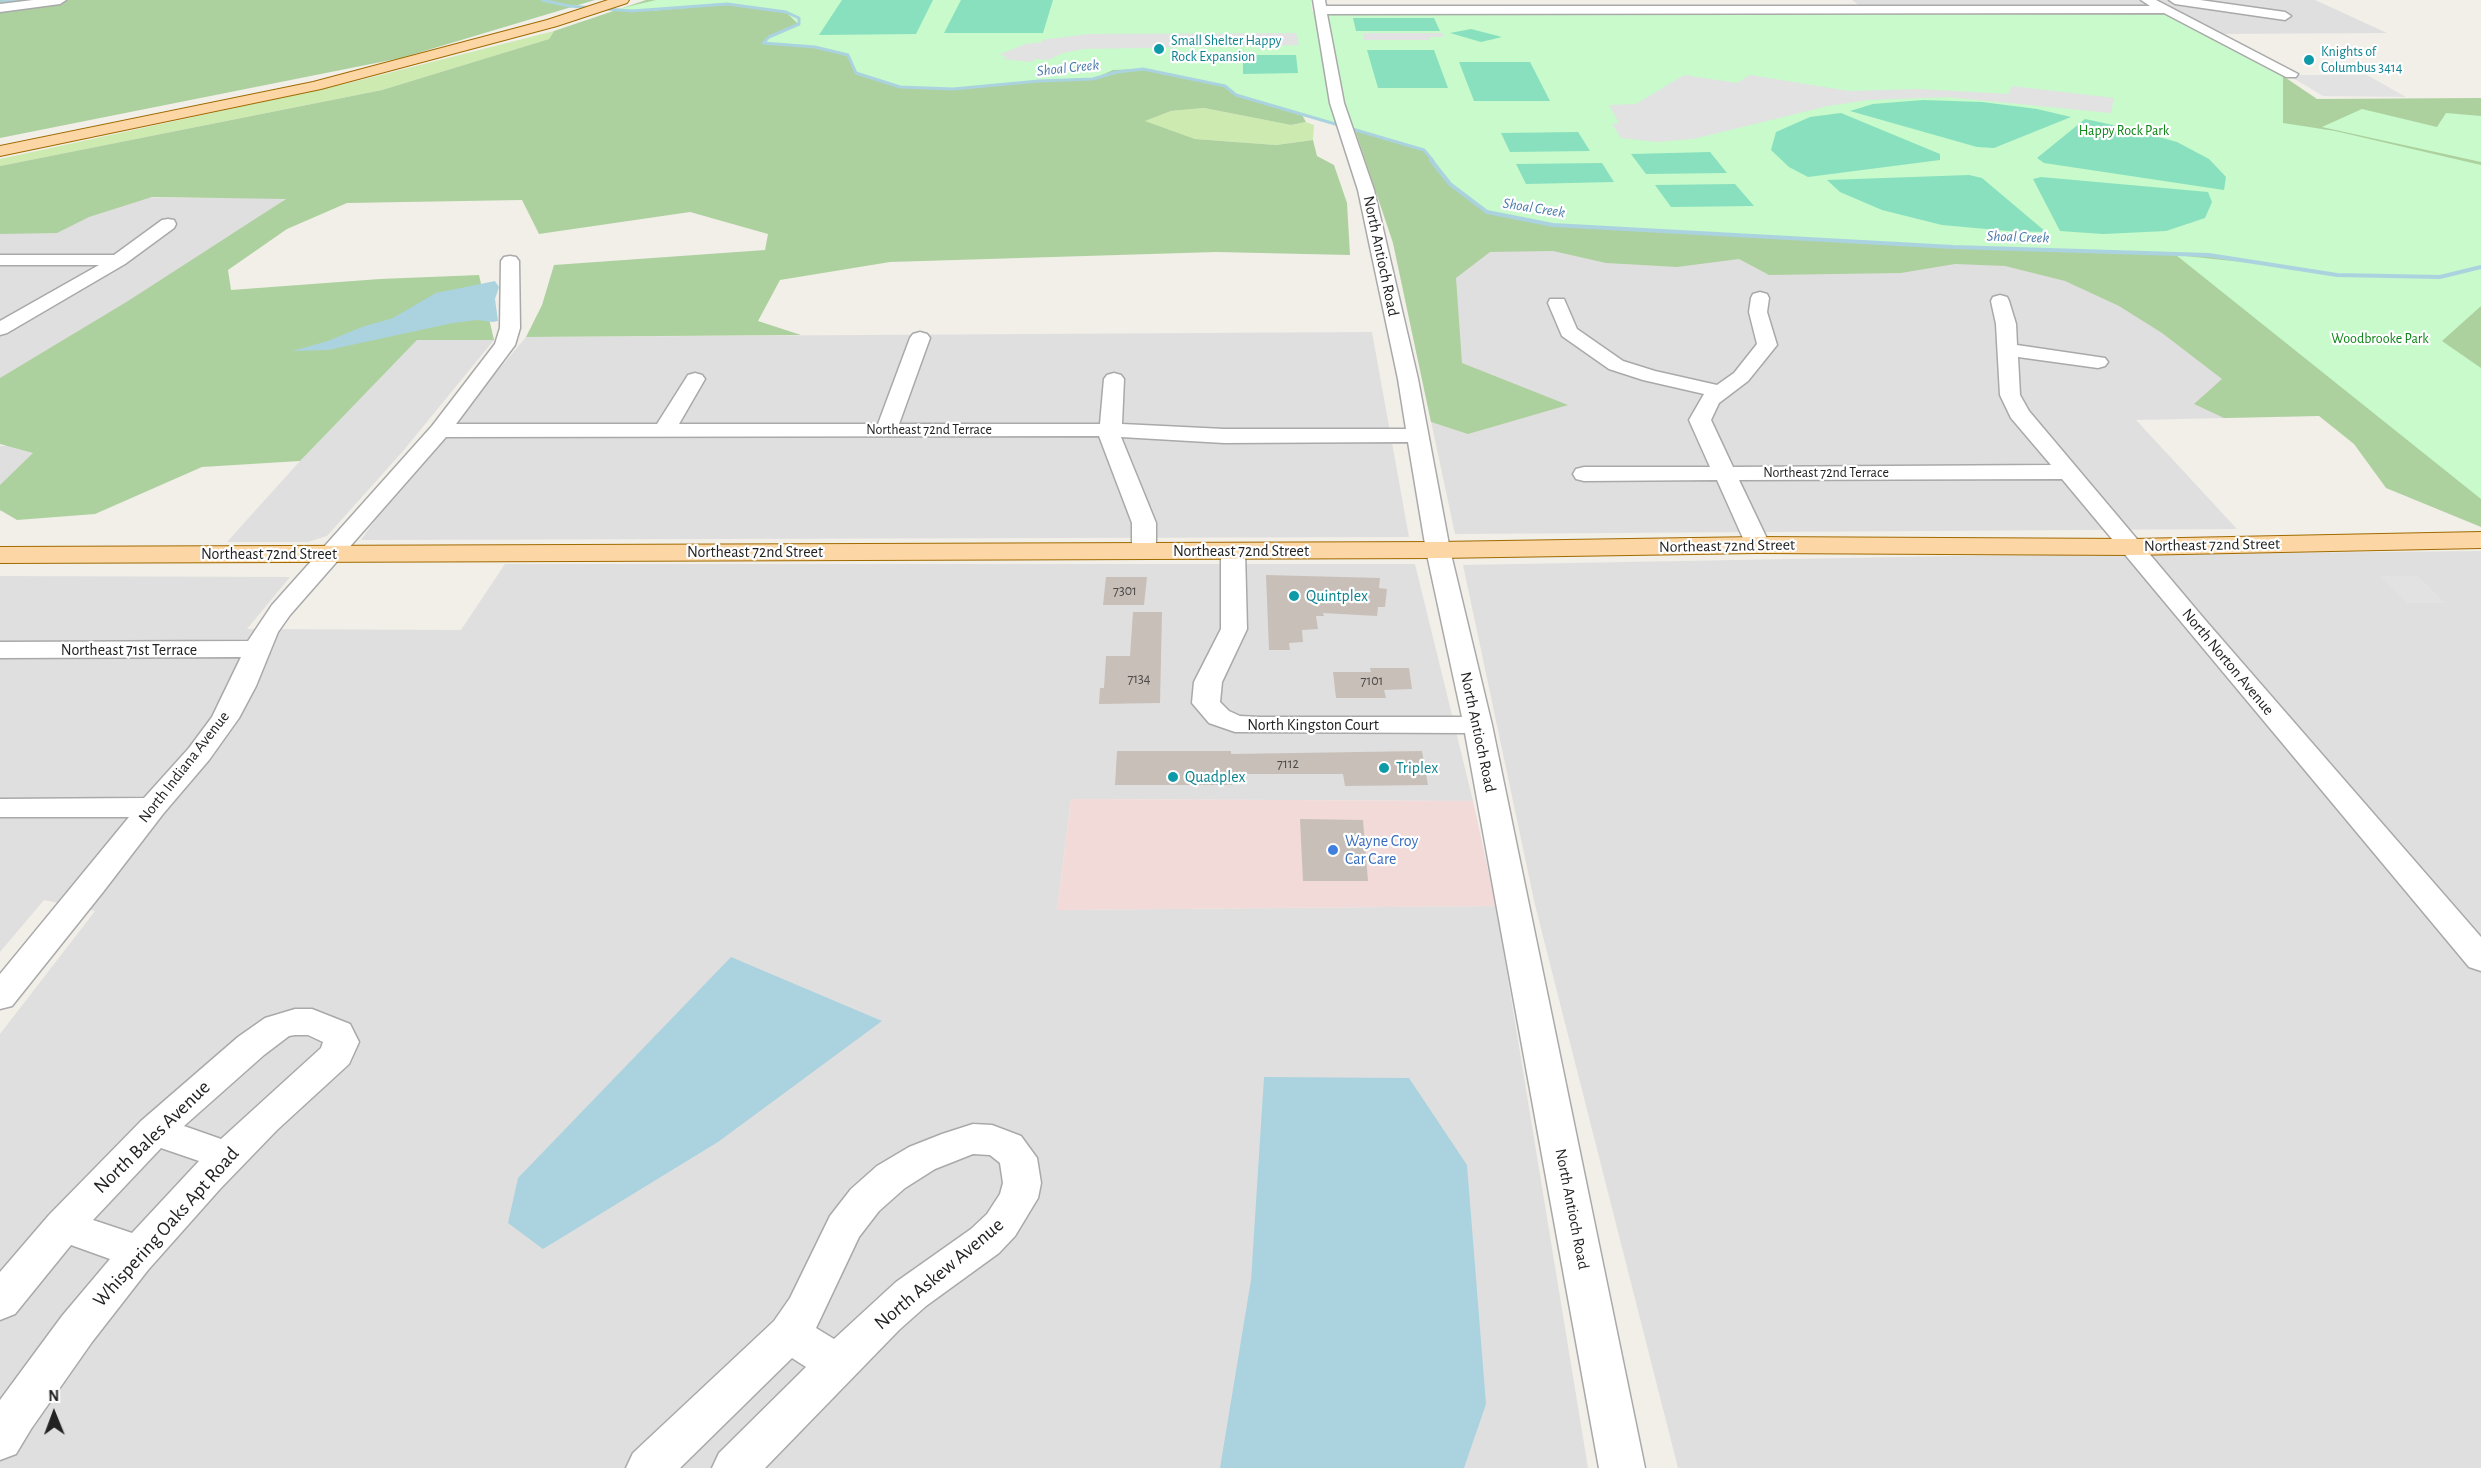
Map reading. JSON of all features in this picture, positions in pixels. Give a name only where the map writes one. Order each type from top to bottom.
[{"type":"main road","points":[[0,151],[315,86],[552,23],[622,0]]},
{"type":"main road","name":"Northeast 72nd Street","points":[[0,555],[1438,550],[1758,545],[2132,547],[2481,540]]},
{"type":"street","points":[[0,8],[60,0]]},
{"type":"street","points":[[2147,0],[2291,74]]},
{"type":"street","points":[[2175,0],[2285,16]]},
{"type":"street","points":[[2207,16],[2239,0]]},
{"type":"street","points":[[1319,5],[2163,10]]},
{"type":"street","name":"North Antioch Road","points":[[1319,5],[1345,129],[1368,198],[1418,435],[1438,550],[1478,725],[1622,1468]]},
{"type":"street","points":[[0,329],[74,289],[168,224]]},
{"type":"street","points":[[0,260],[119,260]]},
{"type":"street","name":"North Indiana Avenue","points":[[0,997],[92,885],[152,807],[199,753],[225,717],[265,632],[281,610],[440,431],[505,345],[510,328],[510,261]]},
{"type":"street","points":[[1758,545],[1722,473],[1700,420],[1710,400],[1741,377],[1767,345],[1758,312],[1760,298]]},
{"type":"street","name":"North Norton Avenue","points":[[2000,301],[2006,324],[2010,395],[2014,406],[2197,627],[2481,959]]},
{"type":"street","points":[[1557,303],[1569,332],[1616,365],[1650,376],[1721,392]]},
{"type":"street","points":[[886,430],[920,338]]},
{"type":"street","points":[[1562,349],[1589,346]]},
{"type":"street","points":[[2007,350],[2098,362]]},
{"type":"street","points":[[664,431],[695,379]]},
{"type":"street","points":[[1114,379],[1109,430],[1115,457],[1136,500],[1144,523],[1144,551]]},
{"type":"street","name":"Northeast 72nd Terrace","points":[[440,431],[1109,430],[1224,436],[1418,435]]},
{"type":"street","name":"Northeast 72nd Terrace","points":[[1584,474],[2068,472]]},
{"type":"street","name":"North Kingston Court","points":[[1233,551],[1234,629],[1208,682],[1206,703],[1219,717],[1235,724],[1259,725],[1478,725]]},
{"type":"street","name":"Northeast 71st Terrace","points":[[0,650],[258,649]]},
{"type":"street","points":[[0,808],[152,807]]},
{"type":"street","name":"North Bales Avenue","points":[[0,1302],[63,1226],[154,1131],[224,1068],[277,1027],[295,1022],[312,1022],[333,1030]]},
{"type":"street","name":"Whispering Oaks Apt Road","points":[[2,1434],[77,1329],[139,1252],[264,1119],[336,1055],[341,1042],[338,1033],[333,1030]]},
{"type":"street","points":[[154,1131],[228,1156]]},
{"type":"street","name":"North Askew Avenue","points":[[649,1468],[789,1334],[805,1310],[844,1227],[865,1200],[891,1177],[922,1158],[955,1144],[973,1139],[992,1140],[1008,1146],[1018,1158],[1022,1183],[1018,1198],[1001,1225],[985,1241],[902,1302],[735,1468]]},
{"type":"street","points":[[63,1226],[139,1252]]},
{"type":"street","points":[[789,1334],[838,1364]]},
{"type":"shaded area","points":[[1852,0],[2315,0],[2387,33],[2213,34],[1862,8]]},
{"type":"shaded area","points":[[1296,33],[1299,45],[1084,49],[1063,53],[1048,60],[1036,59],[1031,62],[1003,59],[1007,56],[998,55],[1026,44],[1044,42],[1041,40],[1088,34]]},
{"type":"shaded area","points":[[1363,33],[1442,33],[1444,37],[1429,37],[1430,40],[1364,40]]},
{"type":"shaded area","points":[[1684,75],[1737,83],[1750,75],[1849,91],[1919,89],[2008,94],[2012,86],[2114,98],[2111,113],[1947,97],[1868,100],[1828,106],[1693,139],[1657,142],[1621,138],[1612,124],[1619,123],[1609,105],[1636,104]]},
{"type":"shaded area","points":[[2288,75],[2367,75],[2406,97],[2323,96]]},
{"type":"shaded area","points":[[0,197],[287,198],[0,406]]},
{"type":"shaded area","points":[[1393,243],[2164,256],[2360,415],[2136,420],[2237,529],[1455,534]]},
{"type":"shaded area","points":[[1372,332],[1409,537],[361,540],[390,499],[526,337]]},
{"type":"shaded area","points":[[417,340],[494,340],[403,451],[327,536],[308,542],[227,542],[308,452]]},
{"type":"shaded area","points":[[82,445],[0,512],[0,446]]},
{"type":"shaded area","points":[[2481,551],[2481,1468],[1678,1468],[1535,905],[1463,565],[1955,556]]},
{"type":"shaded area","points":[[505,564],[1415,564],[1473,801],[1071,799],[1057,910],[1496,906],[1588,1468],[0,1468],[0,1034],[95,911],[44,900],[0,952],[0,576],[290,577],[247,629],[461,630]]},
{"type":"shaded area","points":[[2380,576],[2418,576],[2446,603],[2407,603]]},
{"type":"shaded area","points":[[1071,799],[1473,801],[1496,906],[1057,910]]},
{"type":"green space","points":[[0,0],[595,0],[401,58],[0,138]]},
{"type":"green space","points":[[646,0],[797,0],[1115,50],[1296,104],[1306,122],[1291,125],[1204,108],[1171,111],[1145,121],[1195,139],[1276,145],[1313,140],[1317,156],[1334,165],[1347,203],[1350,255],[1216,252],[890,262],[780,280],[758,321],[801,335],[526,337],[542,305],[554,265],[765,250],[768,234],[690,212],[539,234],[522,200],[347,203],[287,229],[228,270],[231,290],[380,279],[479,275],[494,340],[417,340],[300,461],[202,467],[95,514],[17,520],[0,510],[0,485],[33,453],[0,444],[0,378],[128,301],[286,199],[152,197],[89,217],[57,233],[0,234],[0,166],[382,90],[549,39],[554,31]]},
{"type":"green space","name":"Happy Rock Park","points":[[656,0],[1311,0],[1312,11],[2163,10],[2283,76],[2283,123],[2335,131],[2481,165],[2481,306],[2442,341],[2481,368],[2481,499],[2176,255],[2280,266],[2209,255],[1953,247],[1553,225],[1487,212],[1450,184],[1424,150],[1236,95],[1225,86],[1143,69],[1113,70],[1093,79],[1038,81],[953,89],[900,87],[856,73],[848,55],[814,47],[763,43],[769,37],[798,24],[786,12],[727,4],[651,11],[618,9]]},
{"type":"green space","points":[[842,0],[933,0],[916,34],[819,35]]},
{"type":"green space","points":[[961,0],[1053,0],[1043,33],[944,33]]},
{"type":"green space","points":[[1353,18],[1434,18],[1440,31],[1356,31]]},
{"type":"green space","points":[[1471,29],[1502,37],[1481,42],[1450,33]]},
{"type":"green space","points":[[554,31],[549,39],[382,90],[0,166],[0,159],[345,84]]},
{"type":"green space","points":[[1367,50],[1434,50],[1448,88],[1378,88]]},
{"type":"green space","points":[[1243,55],[1296,55],[1298,73],[1243,74]]},
{"type":"green space","points":[[1459,62],[1530,62],[1550,101],[1474,101]]},
{"type":"green space","name":"Woodbrooke Park","points":[[2283,76],[2317,99],[2481,98],[2481,527],[2386,488],[2354,444],[2319,416],[2224,418],[2194,404],[2222,379],[2162,333],[2119,306],[2065,281],[2005,266],[1955,264],[1901,273],[1769,275],[1739,259],[1677,267],[1606,263],[1553,251],[1490,252],[1456,278],[1462,363],[1568,405],[1468,434],[1431,422],[1393,243],[1348,109],[2268,238]]},
{"type":"green space","points":[[1923,100],[1982,102],[2037,109],[2071,117],[1994,148],[1977,147],[1850,111],[1873,104]]},
{"type":"green space","points":[[1204,108],[1291,125],[1306,122],[1314,125],[1313,140],[1276,145],[1195,139],[1144,121],[1171,111]]},
{"type":"green space","points":[[2362,109],[2437,127],[2446,113],[2481,116],[2481,162],[2322,127]]},
{"type":"green space","points":[[1841,113],[1940,154],[1940,160],[1808,177],[1789,167],[1771,150],[1776,132],[1810,117]]},
{"type":"green space","points":[[2085,119],[2177,142],[2209,159],[2226,177],[2224,190],[2044,163],[2037,158]]},
{"type":"green space","points":[[1578,132],[1590,151],[1510,152],[1501,133]]},
{"type":"green space","points":[[1710,152],[1727,173],[1646,174],[1631,154]]},
{"type":"green space","points":[[1602,163],[1614,182],[1526,184],[1516,164]]},
{"type":"green space","points":[[1969,175],[1982,178],[2046,232],[1942,225],[1882,210],[1840,192],[1827,180]]},
{"type":"green space","points":[[2041,177],[2208,192],[2212,202],[2205,218],[2166,231],[2103,234],[2060,231],[2033,179]]},
{"type":"green space","points":[[1735,184],[1754,206],[1671,207],[1655,185]]},
{"type":"water","points":[[495,281],[499,287],[495,299],[498,321],[477,320],[453,323],[328,350],[292,351],[393,318],[436,293]]},
{"type":"water","points":[[731,957],[882,1021],[718,1142],[543,1249],[508,1223],[518,1178]]},
{"type":"water","points":[[1264,1077],[1409,1078],[1467,1165],[1486,1404],[1464,1468],[1220,1468],[1251,1280]]},
{"type":"building","name":"Quintplex","points":[[1266,575],[1380,578],[1379,588],[1387,589],[1385,607],[1378,607],[1377,616],[1323,613],[1324,616],[1316,616],[1318,629],[1302,630],[1303,642],[1289,643],[1290,650],[1269,650]]},
{"type":"building","points":[[1106,577],[1147,577],[1144,605],[1103,605]]},
{"type":"building","points":[[1133,612],[1162,612],[1160,703],[1099,704],[1100,688],[1104,688],[1106,656],[1130,656]]},
{"type":"building","points":[[1370,668],[1409,668],[1412,689],[1384,690],[1386,698],[1336,698],[1333,672],[1371,672]]},
{"type":"building","points":[[1117,751],[1231,751],[1231,754],[1422,751],[1428,785],[1345,786],[1343,774],[1232,774],[1232,785],[1115,785]]},
{"type":"building","name":"Wayne Croy Car Care","points":[[1300,819],[1363,820],[1368,881],[1303,881]]},
{"type":"waterway","points":[[0,2],[21,0]]},
{"type":"waterway","name":"Shoal Creek","points":[[542,0],[569,6],[632,11],[727,4],[786,12],[799,18],[799,24],[769,37],[763,43],[815,47],[848,55],[856,73],[900,87],[953,89],[1039,81],[1093,79],[1117,72],[1143,69],[1225,86],[1236,95],[1424,150],[1433,161]]},
{"type":"waterway","name":"Shoal Creek","points":[[1431,160],[1450,184],[1487,212],[1553,225],[1953,247],[2209,255],[2337,275],[2440,277],[2481,267]]},
{"type":"place","name":"Small Shelter Happy Rock Expansion","points":[[1159,49]]},
{"type":"place","name":"Knights of Columbus 3414","points":[[2309,60]]},
{"type":"place","name":"Quintplex","points":[[1294,596]]},
{"type":"place","name":"Triplex","points":[[1384,768]]},
{"type":"place","name":"Quadplex","points":[[1173,777]]},
{"type":"place","name":"Wayne Croy Car Care","points":[[1333,850]]}]
